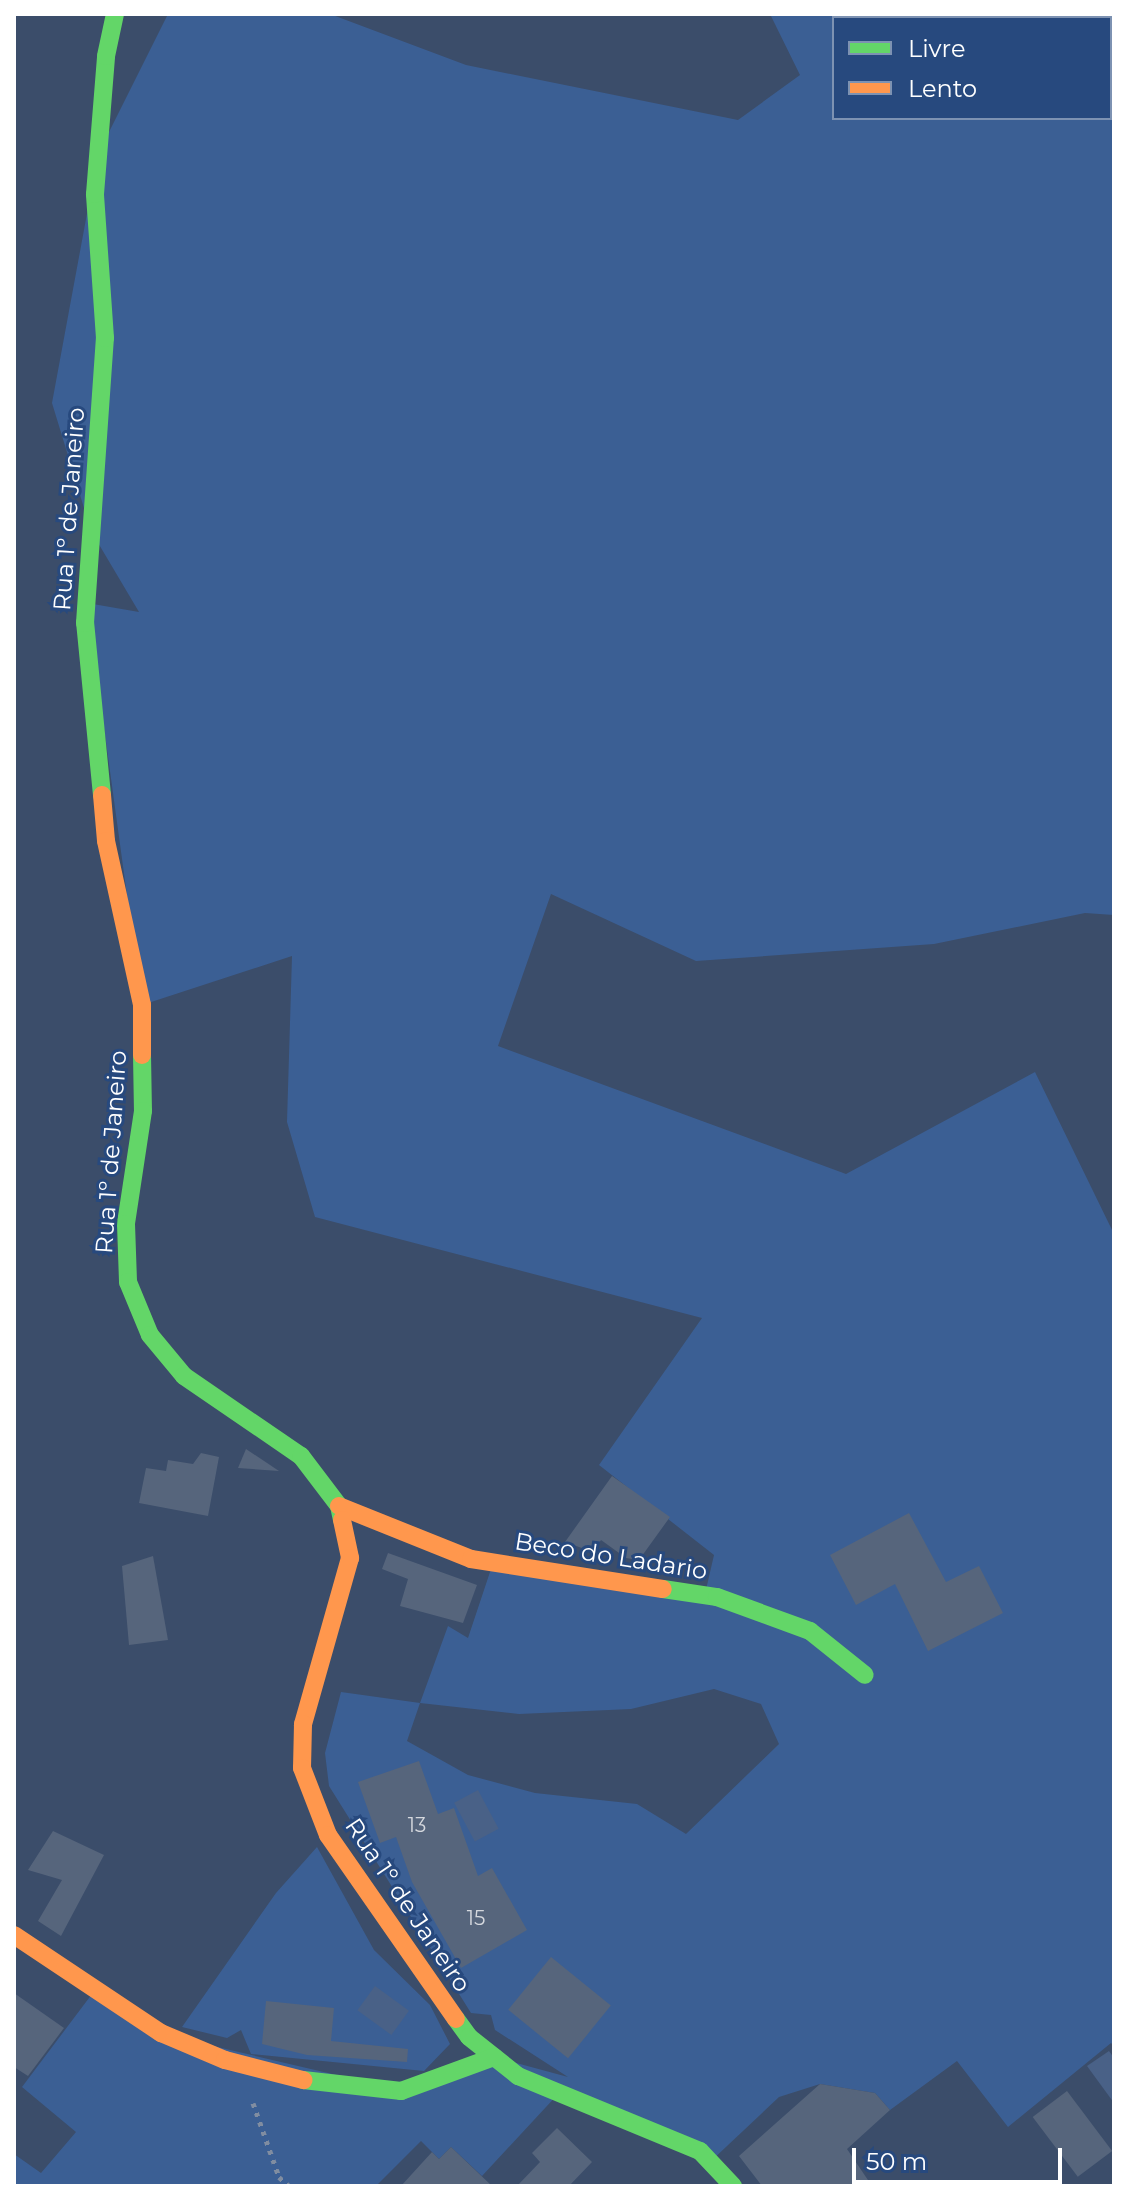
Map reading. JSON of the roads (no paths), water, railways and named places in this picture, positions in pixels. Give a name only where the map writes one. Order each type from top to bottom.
[{"type":"street","name":"Rua 1º de Janeiro","points":[[115,14],[106,56],[95,194],[105,338],[85,623],[106,841],[142,1005],[143,1111],[126,1224],[128,1282],[150,1335],[184,1376],[301,1456],[339,1506],[350,1558],[303,1715],[302,1768],[328,1835],[469,2037],[518,2076],[700,2151],[733,2186]]},
{"type":"street","name":"Beco do Ladario","points":[[339,1506],[471,1559],[717,1597],[810,1631],[865,1675]]},
{"type":"street","points":[[14,1935],[161,2033],[242,2064],[302,2080],[401,2091],[494,2057]]}]
